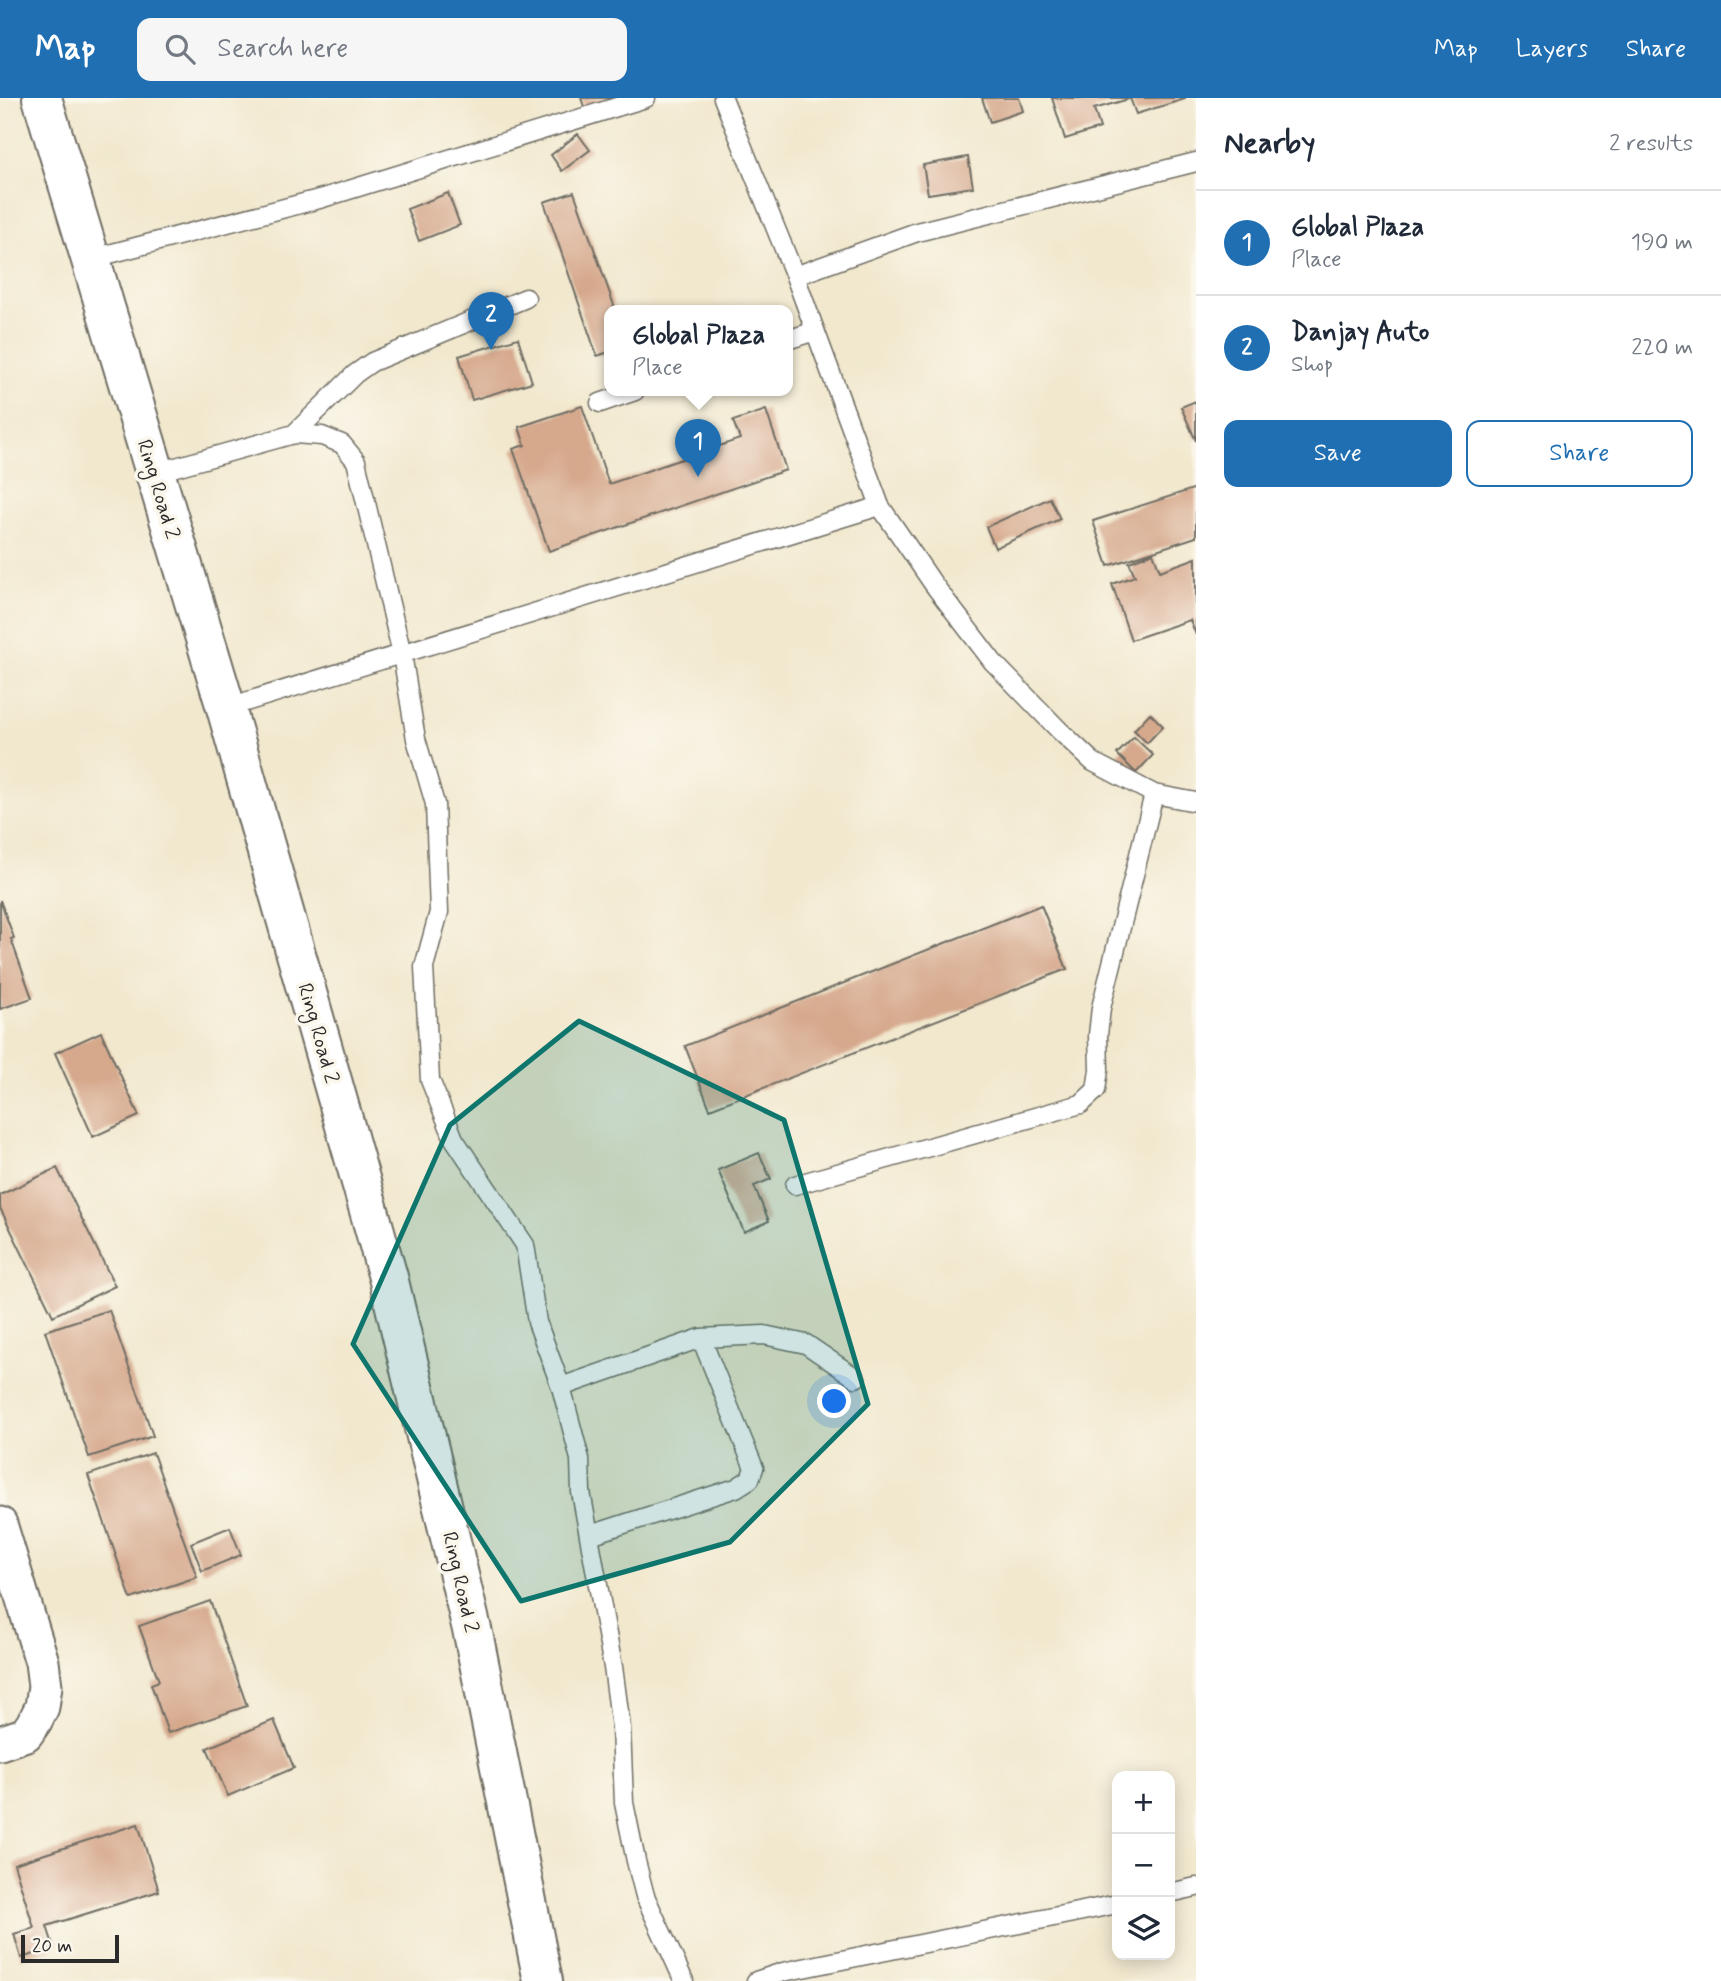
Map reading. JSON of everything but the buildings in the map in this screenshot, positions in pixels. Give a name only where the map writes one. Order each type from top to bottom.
[{"type":"main road","name":"Ring Road 2","points":[[41,98],[226,708],[388,1277],[474,1638],[543,1981]]},
{"type":"street","points":[[0,1524],[42,1662],[45,1686],[42,1707],[26,1734],[0,1743]]},
{"type":"lane","points":[[90,259],[323,198],[646,98]]},
{"type":"lane","points":[[723,98],[794,276],[880,506],[934,585],[993,662],[1093,762],[1154,794],[1196,802]]},
{"type":"lane","points":[[794,276],[916,232],[1196,162]]},
{"type":"lane","points":[[293,434],[355,374],[372,362],[526,298]]},
{"type":"lane","points":[[793,339],[815,331]]},
{"type":"lane","points":[[600,403],[620,396]]},
{"type":"lane","points":[[154,473],[293,434],[322,436],[342,444],[356,461],[402,654],[410,711],[435,804],[439,912],[424,967],[430,1080],[454,1139],[525,1245],[537,1322],[561,1387],[580,1459],[581,1492],[621,1727],[624,1803],[631,1838],[645,1896],[684,1981]]},
{"type":"lane","points":[[226,708],[880,506]]},
{"type":"lane","points":[[795,1185],[1081,1104],[1096,1090],[1100,1070],[1098,1035],[1101,1008],[1154,794]]},
{"type":"lane","points":[[561,1387],[701,1338],[764,1335],[806,1344],[856,1378]]},
{"type":"lane","points":[[590,1535],[736,1488],[750,1479],[754,1468],[701,1338]]},
{"type":"lane","points":[[1175,1892],[1196,1887]]},
{"type":"lane","points":[[756,1981],[1112,1905]]},
{"type":"highlighted area","points":[[579,1021],[784,1120],[868,1404],[730,1542],[521,1601],[353,1344],[450,1125]]},
{"type":"place","name":"Danjay Auto","points":[[491,350]]},
{"type":"place","name":"Global Plaza","points":[[698,477]]}]
